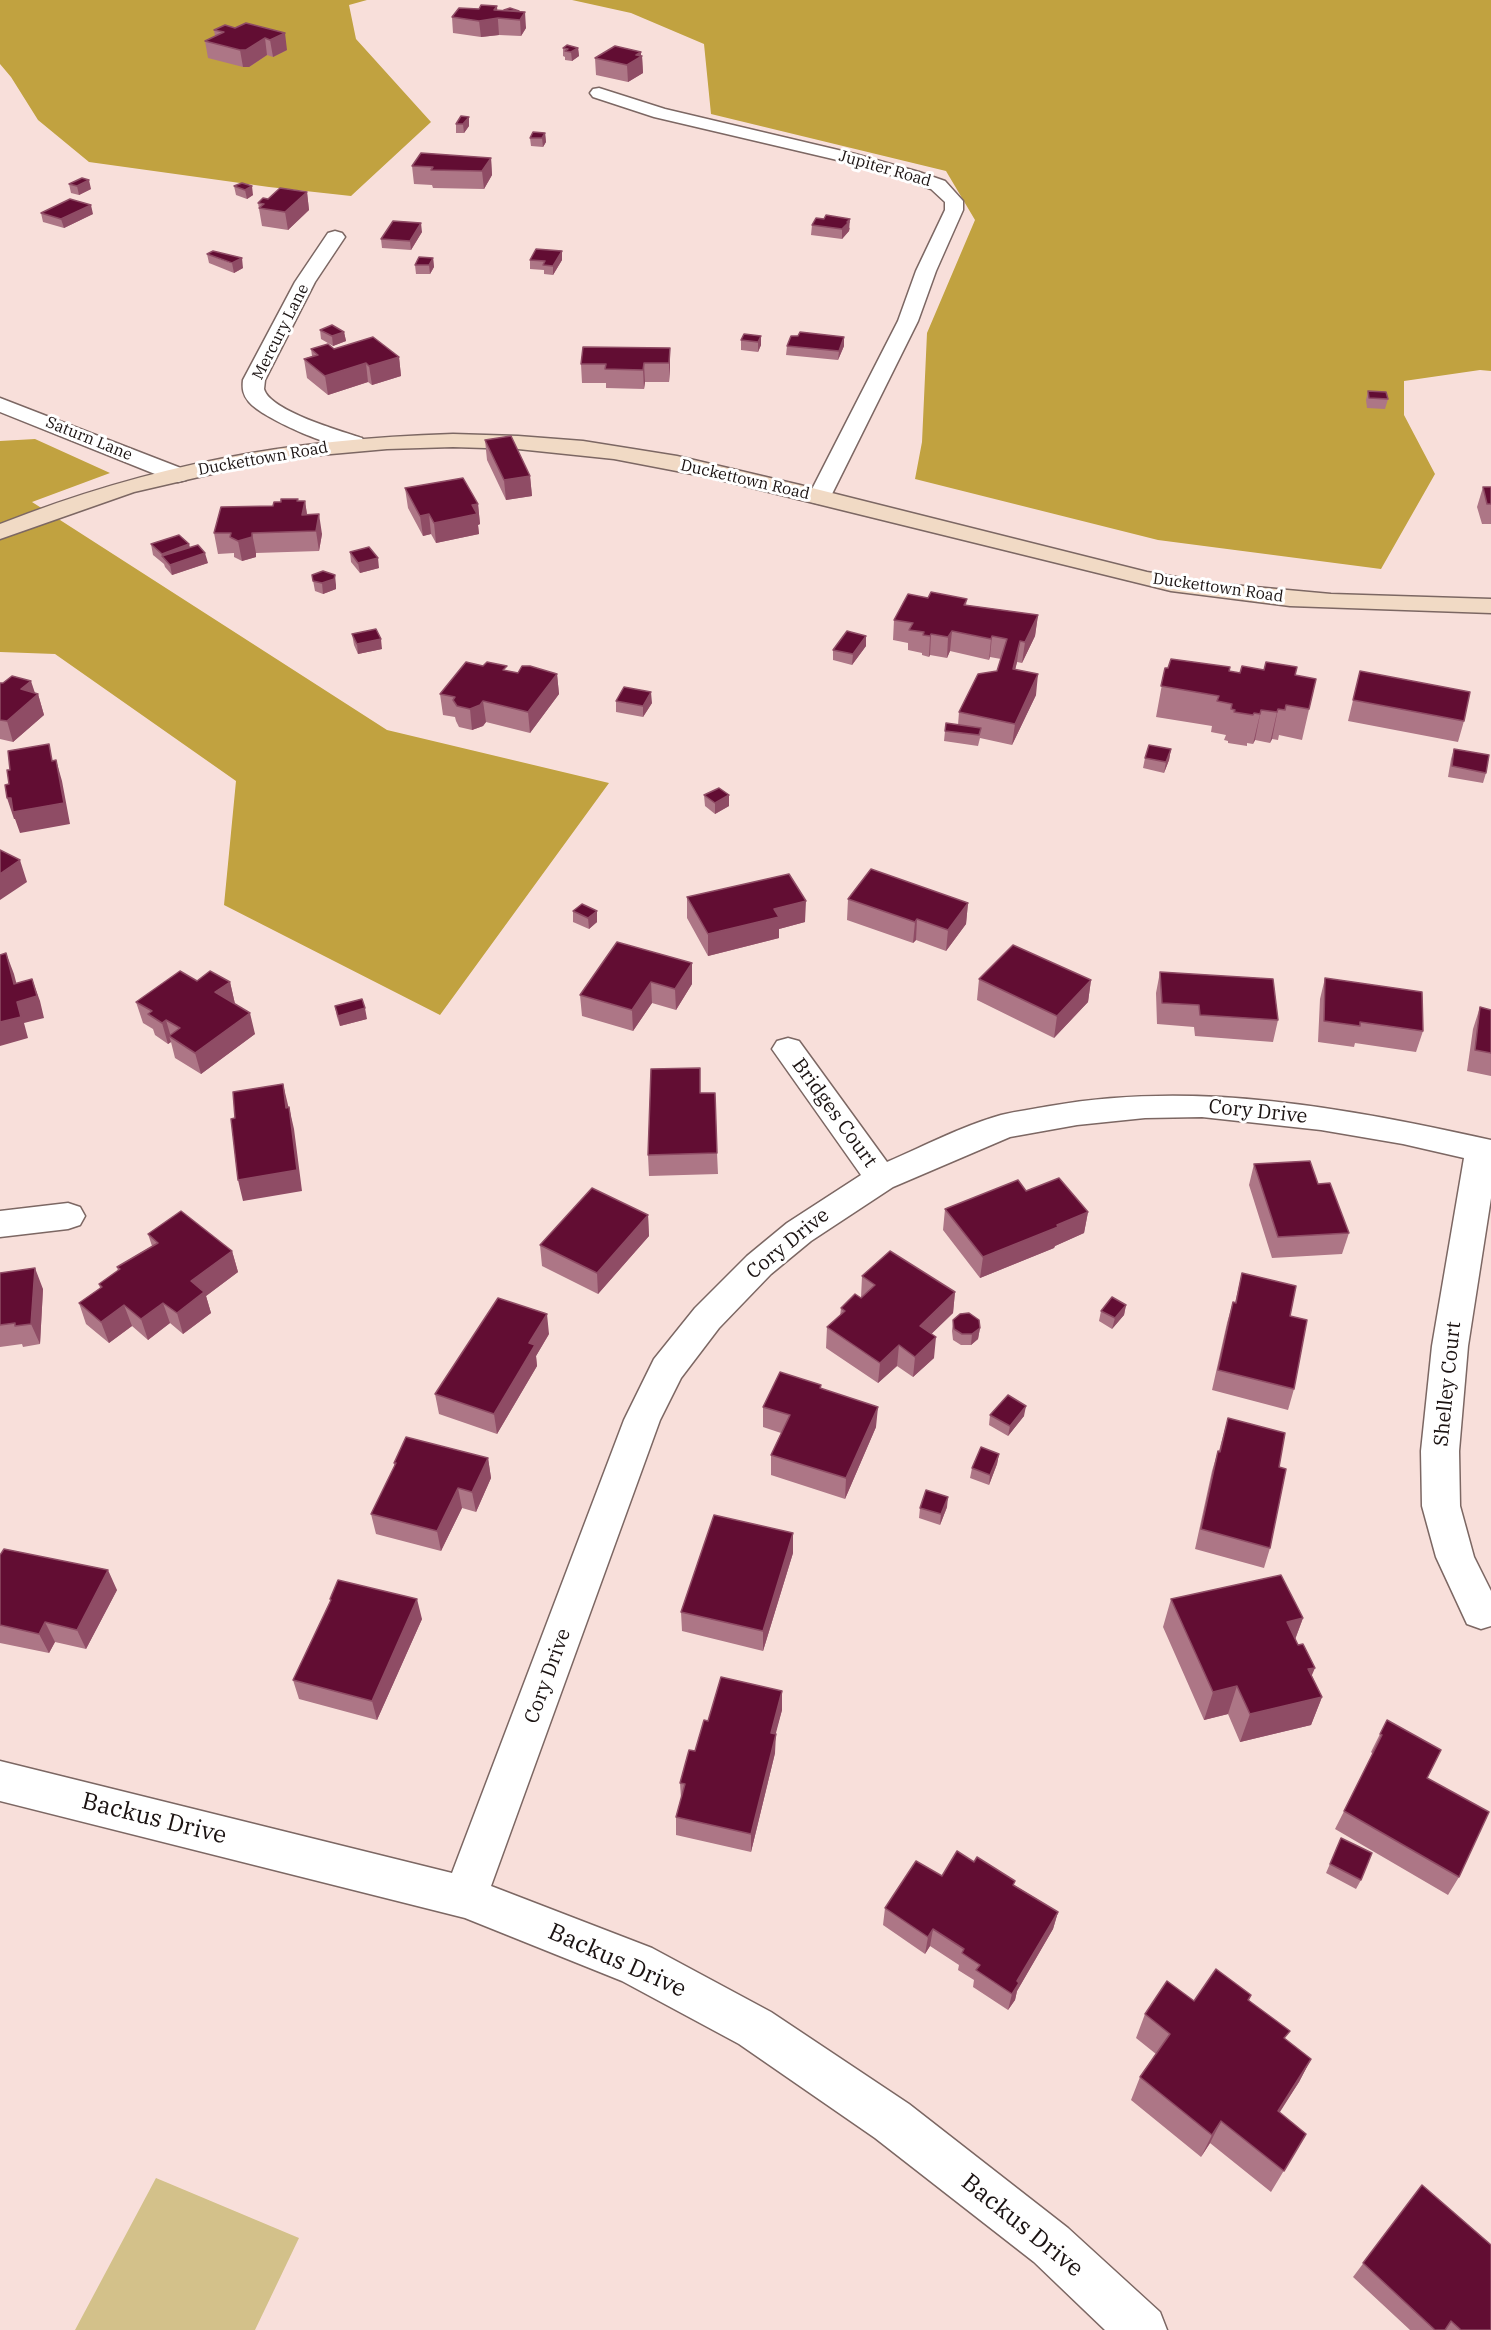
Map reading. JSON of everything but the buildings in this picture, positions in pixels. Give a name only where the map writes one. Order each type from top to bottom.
[{"type":"street","name":"Jupiter Road","points":[[599,93],[660,112],[855,159],[913,176],[938,185],[954,201],[954,210],[926,271],[908,321],[820,497]]},
{"type":"street","name":"Mercury Lane","points":[[335,237],[305,282],[254,380],[253,390],[257,399],[270,408],[317,431],[354,444]]},
{"type":"street","name":"Saturn Lane","points":[[0,404],[178,475]]},
{"type":"street","name":"Duckettown Road","points":[[0,532],[66,507],[178,475],[236,462],[354,444],[452,441],[584,448],[731,475],[1171,584],[1298,598],[1491,606]]},
{"type":"street","name":"Bridges Court","points":[[788,1049],[881,1178]]},
{"type":"street","name":"Cory Drive","points":[[465,1898],[642,1420],[667,1369],[707,1318],[759,1265],[799,1232],[881,1178],[1004,1126],[1077,1113],[1145,1107],[1202,1106],[1254,1110],[1403,1132],[1487,1151]]},
{"type":"street","name":"Shelley Court","points":[[1481,1612],[1455,1557],[1441,1506],[1440,1451],[1450,1346],[1487,1151]]},
{"type":"street","points":[[0,1224],[68,1216]]},
{"type":"street","name":"Backus Drive","points":[[0,1781],[465,1898],[636,1964],[755,2028],[892,2121],[1051,2245],[1142,2330]]},
{"type":"shaded area","points":[[0,0],[367,0],[349,5],[356,39],[431,122],[351,196],[89,162],[38,120],[11,77],[0,64]]},
{"type":"shaded area","points":[[572,0],[1491,0],[1491,371],[1480,370],[1404,381],[1404,415],[1435,474],[1381,569],[1158,540],[915,479],[922,442],[927,333],[975,220],[946,171],[711,114],[704,44],[631,13]]},
{"type":"shaded area","points":[[35,439],[110,473],[32,502],[387,730],[609,783],[440,1015],[224,905],[236,781],[55,654],[0,652],[0,441]]},
{"type":"shaded area","points":[[156,2178],[299,2238],[255,2330],[75,2330]]}]
